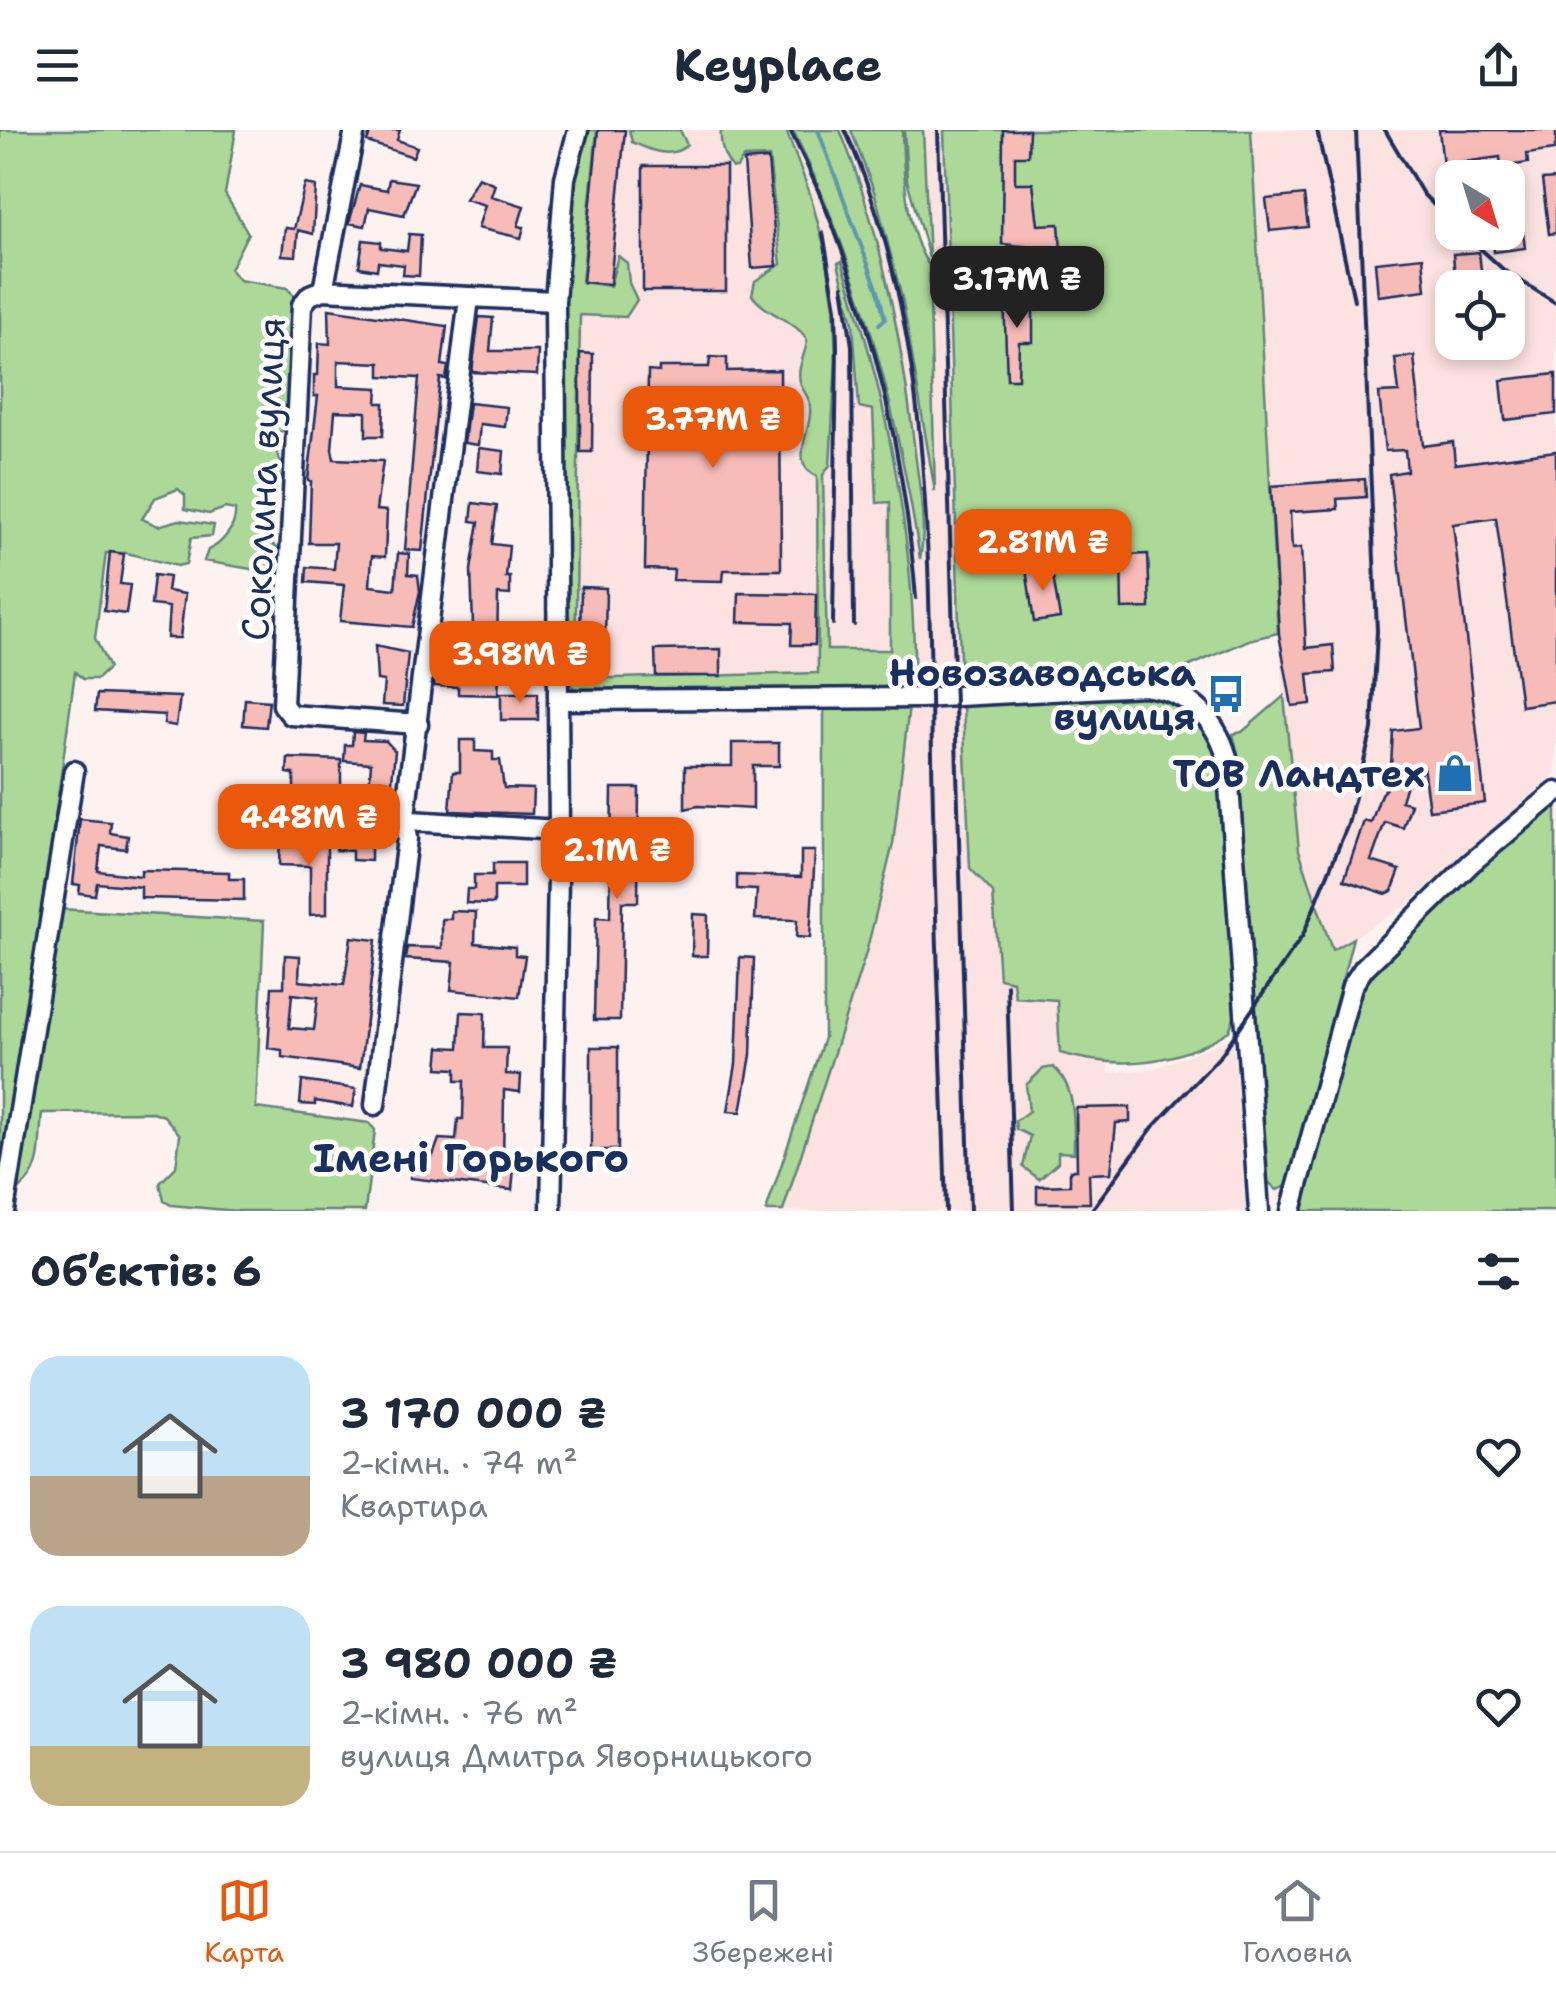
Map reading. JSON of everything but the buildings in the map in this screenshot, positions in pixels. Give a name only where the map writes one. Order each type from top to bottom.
[{"type":"street","name":"Соколина вулиця","points":[[355,130],[322,290],[310,295],[302,305],[283,705],[291,715],[418,724]]},
{"type":"street","points":[[550,1211],[559,830],[555,301],[566,178],[578,130]]},
{"type":"street","points":[[322,290],[555,301]]},
{"type":"street","points":[[375,1105],[407,838],[404,823],[469,298]]},
{"type":"street","points":[[558,700],[920,698],[1142,686],[1170,693],[1206,713],[1220,733],[1228,758],[1259,1211]]},
{"type":"street","points":[[4,1211],[74,771]]},
{"type":"street","points":[[1291,1211],[1352,986],[1364,968],[1471,863],[1556,792]]},
{"type":"street","points":[[280,813],[559,830]]},
{"type":"shaded area","points":[[597,130],[762,130],[817,334],[818,674],[575,679],[580,285]]},
{"type":"shaded area","points":[[786,130],[793,130],[800,144],[861,295],[896,424],[919,555],[897,327],[869,210],[840,130],[851,130],[875,194],[907,320],[934,486],[923,130],[944,130],[961,691],[914,691],[915,644],[905,519],[877,379],[841,261],[857,363],[873,410],[877,502],[890,501],[890,650],[827,651],[821,408],[833,406],[834,308],[826,253],[810,194]]},
{"type":"shaded area","points":[[1251,130],[1556,130],[1556,773],[1409,903],[1332,951],[1299,850],[1278,633]]},
{"type":"shaded area","points":[[963,705],[967,803],[993,893],[999,977],[1013,981],[1016,997],[1057,999],[1061,1053],[1108,1065],[1109,1073],[1153,1069],[1224,1041],[1233,1043],[1246,1211],[783,1211],[866,953],[893,844],[909,706]]},
{"type":"green space","points":[[0,130],[236,130],[225,194],[248,233],[230,269],[239,280],[287,288],[297,298],[291,430],[274,432],[270,438],[287,475],[268,482],[269,496],[262,504],[258,520],[265,535],[284,555],[284,568],[274,573],[204,561],[208,550],[231,528],[235,510],[225,508],[209,514],[185,509],[185,495],[178,489],[155,498],[142,519],[158,526],[179,520],[214,525],[212,536],[191,538],[186,564],[177,566],[127,553],[106,553],[95,638],[109,668],[97,679],[83,679],[75,672],[43,908],[264,921],[256,1108],[369,1123],[375,1130],[365,1211],[237,1211],[171,1205],[164,1201],[160,1183],[176,1167],[180,1135],[164,1116],[152,1112],[42,1113],[32,1175],[0,1205]]},
{"type":"green space","points":[[579,130],[597,130],[582,282],[610,286],[618,256],[627,263],[629,283],[637,300],[626,317],[580,315],[575,679],[818,673],[817,476],[808,471],[802,455],[810,407],[799,373],[807,340],[796,327],[752,295],[755,281],[781,264],[769,157],[743,158],[737,168],[732,168],[721,141],[721,130],[786,130],[810,194],[826,253],[834,308],[836,359],[830,465],[823,475],[827,650],[890,650],[890,502],[877,503],[873,410],[859,407],[853,323],[838,263],[842,261],[873,366],[896,473],[910,582],[914,691],[575,689],[568,683],[560,275]]},
{"type":"green space","points":[[629,130],[680,130],[687,145],[674,152],[653,150],[632,142]]},
{"type":"green space","points":[[793,130],[840,130],[868,208],[904,370],[922,506],[920,559],[900,448],[873,340],[838,234]]},
{"type":"green space","points":[[851,130],[902,130],[911,219],[929,265],[935,492],[903,302],[875,194]]},
{"type":"green space","points":[[904,130],[923,130],[929,258],[907,180]]},
{"type":"green space","points":[[944,130],[1251,130],[1278,633],[1249,640],[1156,681],[961,691]]},
{"type":"green space","points":[[1144,693],[1181,709],[1207,735],[1219,759],[1235,1015],[1229,1031],[1188,1051],[1147,1061],[1104,1062],[1060,1053],[1057,1000],[1015,997],[1013,981],[999,978],[993,893],[970,868],[963,705]]},
{"type":"green space","points":[[1284,696],[1299,850],[1332,950],[1353,938],[1290,1185],[1277,1190],[1266,1180],[1238,754],[1233,734],[1242,732]]},
{"type":"green space","points":[[824,703],[909,706],[893,844],[866,953],[783,1211],[766,1211],[824,1038]]},
{"type":"green space","points":[[1556,804],[1556,1211],[1303,1211],[1353,1009],[1371,975],[1479,870]]},
{"type":"green space","points":[[1053,1067],[1070,1095],[1074,1153],[1058,1152],[1058,1162],[1039,1179],[1023,1167],[1030,1136],[1016,1129],[1015,1121],[1029,1111],[1026,1085],[1043,1069]]},
{"type":"waterway","points":[[818,130],[878,291],[885,319],[879,324]]},
{"type":"railway","points":[[790,130],[839,241],[876,358],[901,477],[916,598]]},
{"type":"railway","points":[[845,130],[874,204],[895,280],[920,438],[929,598],[946,1211]]},
{"type":"railway","points":[[938,130],[970,1211]]},
{"type":"railway","points":[[1317,130],[1354,300]]},
{"type":"railway","points":[[1091,1211],[1153,1127],[1221,1055],[1303,935],[1348,824],[1372,730],[1377,631],[1356,130]]},
{"type":"railway","points":[[1385,130],[1423,194],[1435,206]]},
{"type":"railway","points":[[823,233],[836,308],[837,347],[833,624]]},
{"type":"railway","points":[[1482,250],[1505,271],[1556,303]]},
{"type":"railway","points":[[843,286],[852,346],[854,625]]},
{"type":"railway","points":[[1007,985],[1014,1211]]},
{"type":"place","name":"Новозаводська вулиця","points":[[1226,694]]},
{"type":"place","name":"ТОВ Ландтех","points":[[1455,773]]},
{"type":"district","name":"Імені Горького","points":[[471,1158]]}]
